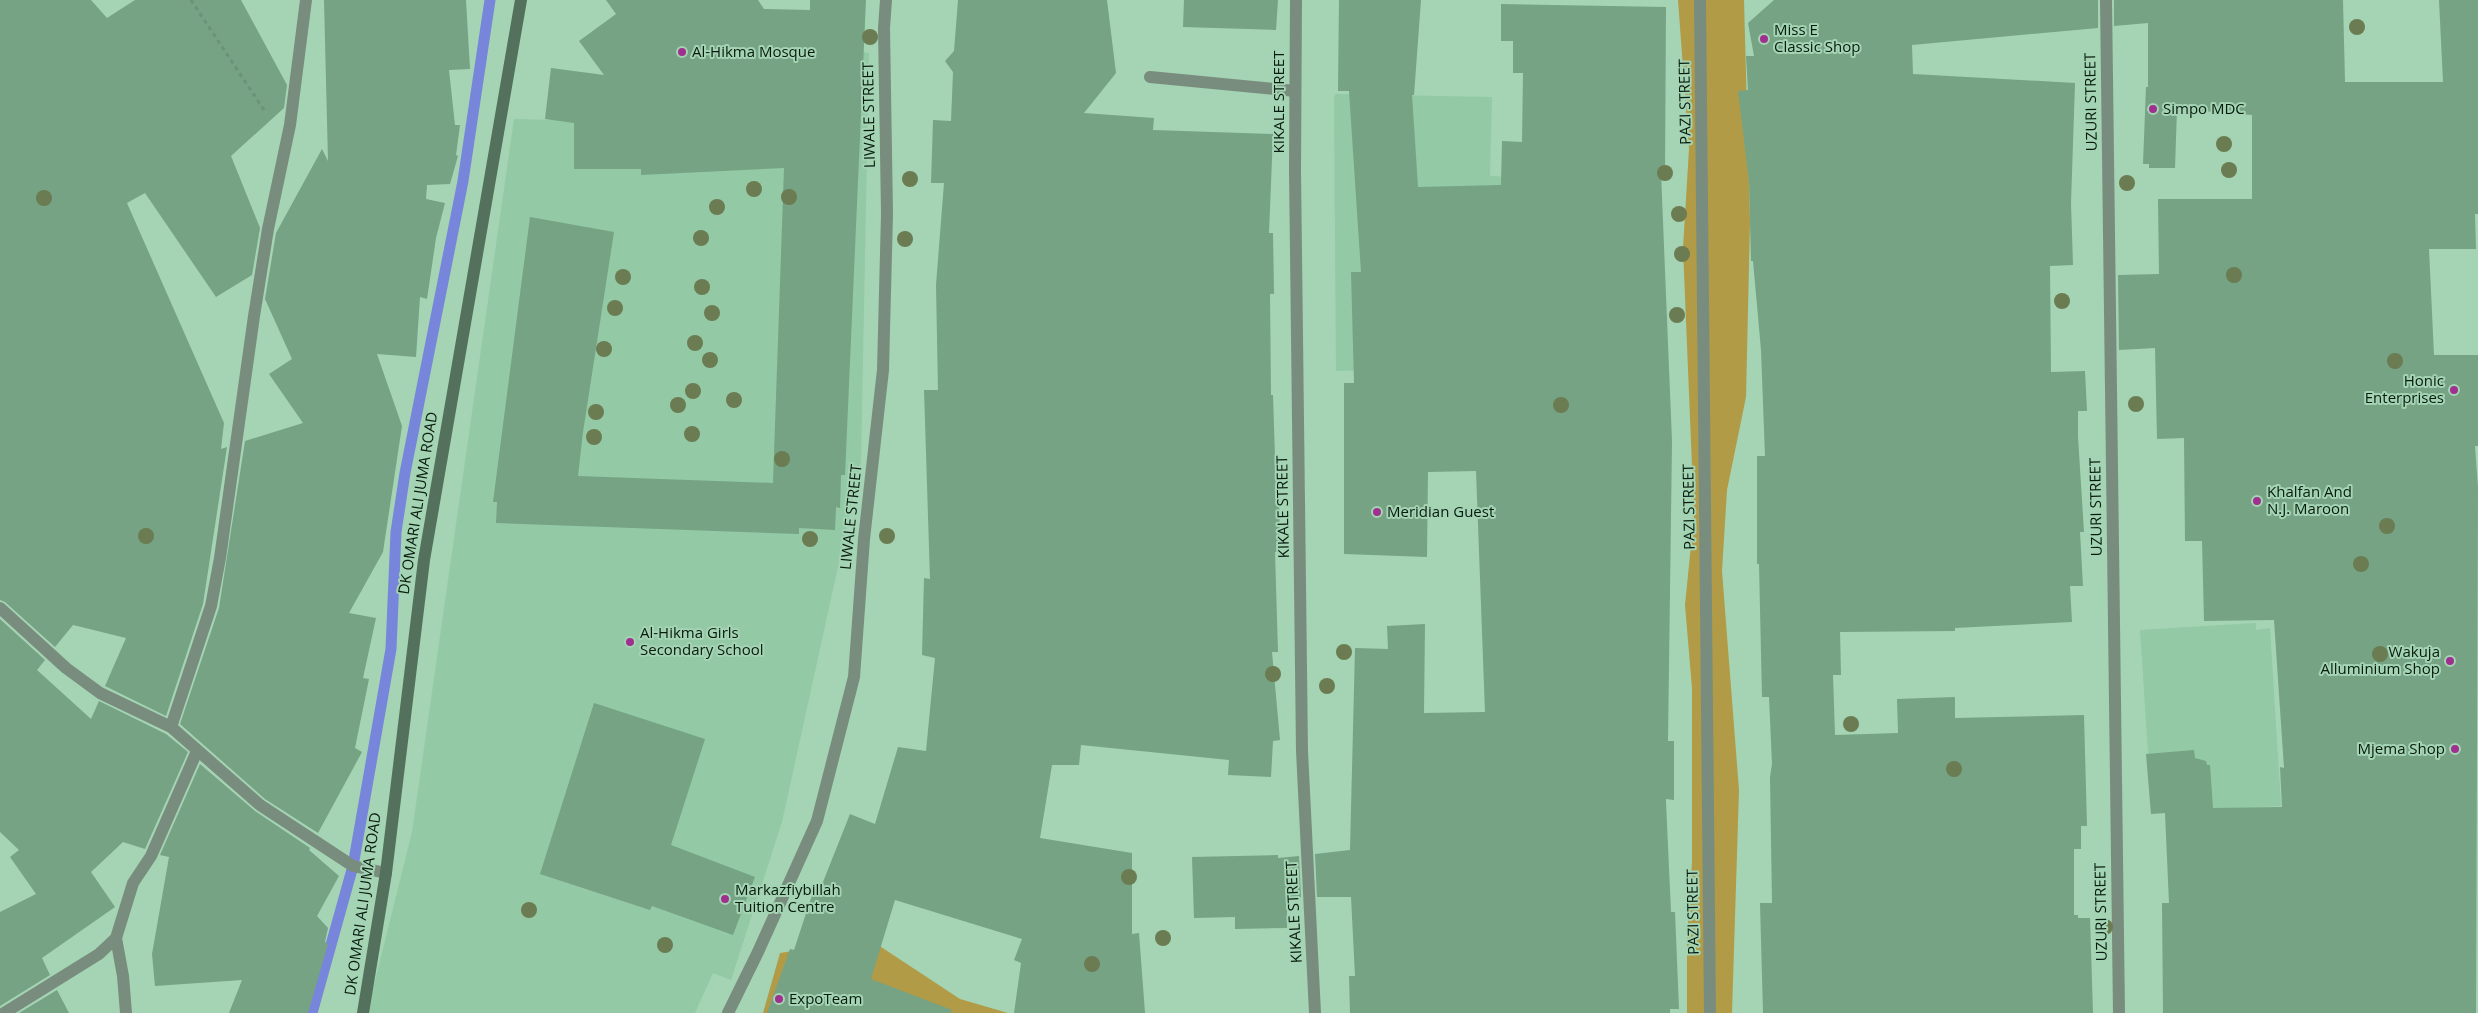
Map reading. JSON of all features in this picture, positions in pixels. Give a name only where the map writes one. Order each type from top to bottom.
[{"type":"street","points":[[171,727],[211,606],[228,509],[265,248],[290,125],[306,0]]},
{"type":"street","name":"DK OMARI ALI JUMA ROAD","points":[[363,1013],[386,873],[424,560],[521,0]]},
{"type":"street","name":"LIWALE STREET","points":[[728,1013],[758,952],[817,821],[854,677],[864,538],[883,370],[886,214],[884,28],[886,0]]},
{"type":"street","name":"KIKALE STREET","points":[[1296,0],[1295,91],[1302,751],[1315,1013]]},
{"type":"street","name":"PAZI STREET","points":[[1700,0],[1710,1013]]},
{"type":"street","name":"UZURI STREET","points":[[2106,0],[2119,1013]]},
{"type":"street","points":[[1150,77],[1295,91]]},
{"type":"street","points":[[0,608],[66,668],[100,693],[171,727],[260,805],[354,866],[386,873]]},
{"type":"street","points":[[126,1013],[123,976],[116,938],[133,883],[151,856],[197,751]]},
{"type":"street","points":[[4,1013],[99,954],[116,938]]},
{"type":"path","points":[[190,0],[264,110],[290,125]]},
{"type":"shaded area","points":[[1678,0],[1744,0],[1750,222],[1746,397],[1727,490],[1722,571],[1739,790],[1732,1013],[1687,1013],[1687,938],[1692,863],[1692,688],[1685,605],[1694,515],[1683,248],[1689,149]]},
{"type":"shaded area","name":"Al-Hikma Girls Secondary School","points":[[836,49],[869,53],[861,462],[782,822],[731,980],[713,973],[695,1013],[367,1013],[412,832],[514,119],[642,122]]},
{"type":"shaded area","points":[[1336,94],[1492,97],[1490,176],[1540,178],[1509,366],[1336,371],[1334,97]]},
{"type":"shaded area","points":[[2256,623],[2256,630],[2270,628],[2281,806],[2152,813],[2140,630]]},
{"type":"shaded area","points":[[869,939],[960,999],[1008,1013],[763,1013],[780,953]]},
{"type":"building","points":[[0,0],[91,0],[107,18],[135,0],[241,0],[287,85],[284,108],[231,156],[260,228],[252,275],[216,297],[145,193],[127,203],[224,423],[221,449],[227,447],[203,604],[166,716],[105,686],[126,638],[73,625],[55,647],[5,602],[0,600]]},
{"type":"building","points":[[324,0],[466,0],[470,69],[449,70],[455,125],[460,125],[456,155],[458,156],[450,184],[427,185],[426,199],[445,203],[436,238],[427,299],[420,297],[416,357],[377,354],[402,426],[383,552],[349,613],[376,618],[363,678],[369,679],[355,748],[362,752],[318,833],[265,799],[180,724],[219,608],[245,441],[303,423],[269,374],[292,359],[265,299],[276,233],[322,149],[328,161]]},
{"type":"building","points":[[606,0],[758,0],[764,9],[810,10],[810,0],[866,0],[845,475],[841,475],[840,508],[836,507],[835,530],[799,528],[799,534],[496,523],[497,502],[493,502],[530,217],[614,232],[578,476],[773,483],[784,168],[641,175],[641,169],[574,169],[574,123],[545,119],[551,68],[604,75],[579,41],[616,14]]},
{"type":"building","points":[[958,0],[1107,0],[1116,73],[1084,113],[1154,118],[1153,130],[1273,134],[1269,233],[1273,233],[1274,294],[1270,294],[1271,395],[1273,395],[1276,488],[1279,488],[1280,552],[1275,552],[1278,652],[1272,652],[1280,740],[1273,741],[1271,777],[1228,775],[1229,760],[1081,745],[1079,765],[1052,765],[1040,838],[1132,853],[1132,934],[1139,933],[1145,1013],[1014,1013],[1021,963],[1014,960],[1022,939],[895,900],[871,979],[952,1010],[951,1013],[767,1013],[790,949],[794,950],[815,886],[821,887],[850,814],[875,824],[898,747],[926,751],[935,658],[922,655],[924,578],[930,579],[924,390],[938,390],[936,285],[944,183],[931,183],[933,120],[951,121],[953,72],[945,61],[954,51]]},
{"type":"building","points":[[1184,0],[1278,0],[1276,30],[1183,27]]},
{"type":"building","points":[[1339,0],[1421,0],[1414,95],[1412,95],[1418,187],[1501,185],[1502,141],[1522,142],[1523,73],[1513,73],[1513,41],[1501,41],[1501,4],[1666,7],[1665,173],[1661,173],[1672,441],[1668,741],[1674,741],[1674,800],[1666,799],[1666,802],[1671,912],[1675,912],[1679,1009],[1670,1009],[1670,1013],[1350,1013],[1349,976],[1355,976],[1351,897],[1317,897],[1315,854],[1350,850],[1355,648],[1388,649],[1387,626],[1425,624],[1424,713],[1485,712],[1476,471],[1428,472],[1427,557],[1344,554],[1344,383],[1354,383],[1351,272],[1361,272],[1349,91],[1338,91]]},
{"type":"building","points":[[1774,0],[2098,0],[2098,28],[1912,45],[1913,74],[2075,83],[2071,203],[2073,265],[2050,266],[2051,372],[2085,371],[2087,411],[2078,411],[2084,532],[2080,532],[2083,586],[2070,586],[2072,622],[1955,628],[1955,631],[1840,632],[1841,675],[1833,675],[1835,735],[1898,733],[1897,699],[1955,697],[1955,718],[2084,715],[2087,826],[2081,826],[2081,849],[2074,849],[2074,915],[2078,915],[2078,918],[2090,918],[2093,1013],[1763,1013],[1760,903],[1772,903],[1770,777],[1772,764],[1769,697],[1762,697],[1759,564],[1757,564],[1757,456],[1765,456],[1761,350],[1753,261],[1751,261],[1749,182],[1738,91],[1748,90],[1746,56],[1754,56],[1748,23]]},
{"type":"building","points":[[2114,0],[2343,0],[2345,82],[2443,82],[2439,0],[2478,0],[2478,214],[2475,214],[2476,249],[2429,249],[2434,355],[2478,355],[2478,446],[2475,446],[2478,488],[2476,1013],[2163,1013],[2162,903],[2169,903],[2165,813],[2151,814],[2146,754],[2194,750],[2195,758],[2206,761],[2207,765],[2210,765],[2213,808],[2282,807],[2280,767],[2284,768],[2274,620],[2204,621],[2202,541],[2185,541],[2184,438],[2157,439],[2155,348],[2119,350],[2118,275],[2159,274],[2158,199],[2252,199],[2252,115],[2177,109],[2175,168],[2149,168],[2149,164],[2143,164],[2146,87],[2148,87],[2148,23],[2114,26]]},
{"type":"building","points":[[0,619],[45,660],[37,670],[91,719],[99,701],[166,734],[188,752],[145,849],[123,842],[91,872],[115,907],[42,958],[50,975],[0,1006],[0,912],[36,894],[10,857],[19,850],[0,832]]},
{"type":"building","points":[[594,703],[705,739],[671,845],[755,877],[733,935],[652,906],[650,910],[540,874]]},
{"type":"building","points":[[200,764],[255,811],[310,848],[309,850],[339,876],[317,916],[328,928],[325,942],[328,944],[308,1013],[229,1013],[242,980],[155,986],[152,954],[169,857],[160,855]]},
{"type":"building","points":[[1278,855],[1278,858],[1299,856],[1301,897],[1287,897],[1287,928],[1235,929],[1235,917],[1194,918],[1192,857]]},
{"type":"building","points":[[57,990],[69,1013],[19,1013]]},
{"type":"waterway","points":[[312,1013],[353,866],[391,649],[396,532],[405,473],[463,181],[490,0]]},
{"type":"place","name":"Miss E Classic Shop","points":[[1764,39]]},
{"type":"place","name":"Al-Hikma Mosque","points":[[682,52]]},
{"type":"place","name":"Simpo MDC","points":[[2153,109]]},
{"type":"place","name":"Honic Enterprises","points":[[2454,390]]},
{"type":"place","name":"Khalfan And N.J. Maroon","points":[[2257,501]]},
{"type":"place","name":"Meridian Guest","points":[[1377,512]]},
{"type":"place","name":"Al-Hikma Girls Secondary School","points":[[630,642]]},
{"type":"place","name":"Wakuja Alluminium Shop","points":[[2450,661]]},
{"type":"place","name":"Mjema Shop","points":[[2455,749]]},
{"type":"place","name":"Markazfiybillah Tuition Centre","points":[[725,899]]},
{"type":"place","name":"ExpoTeam","points":[[779,999]]}]
